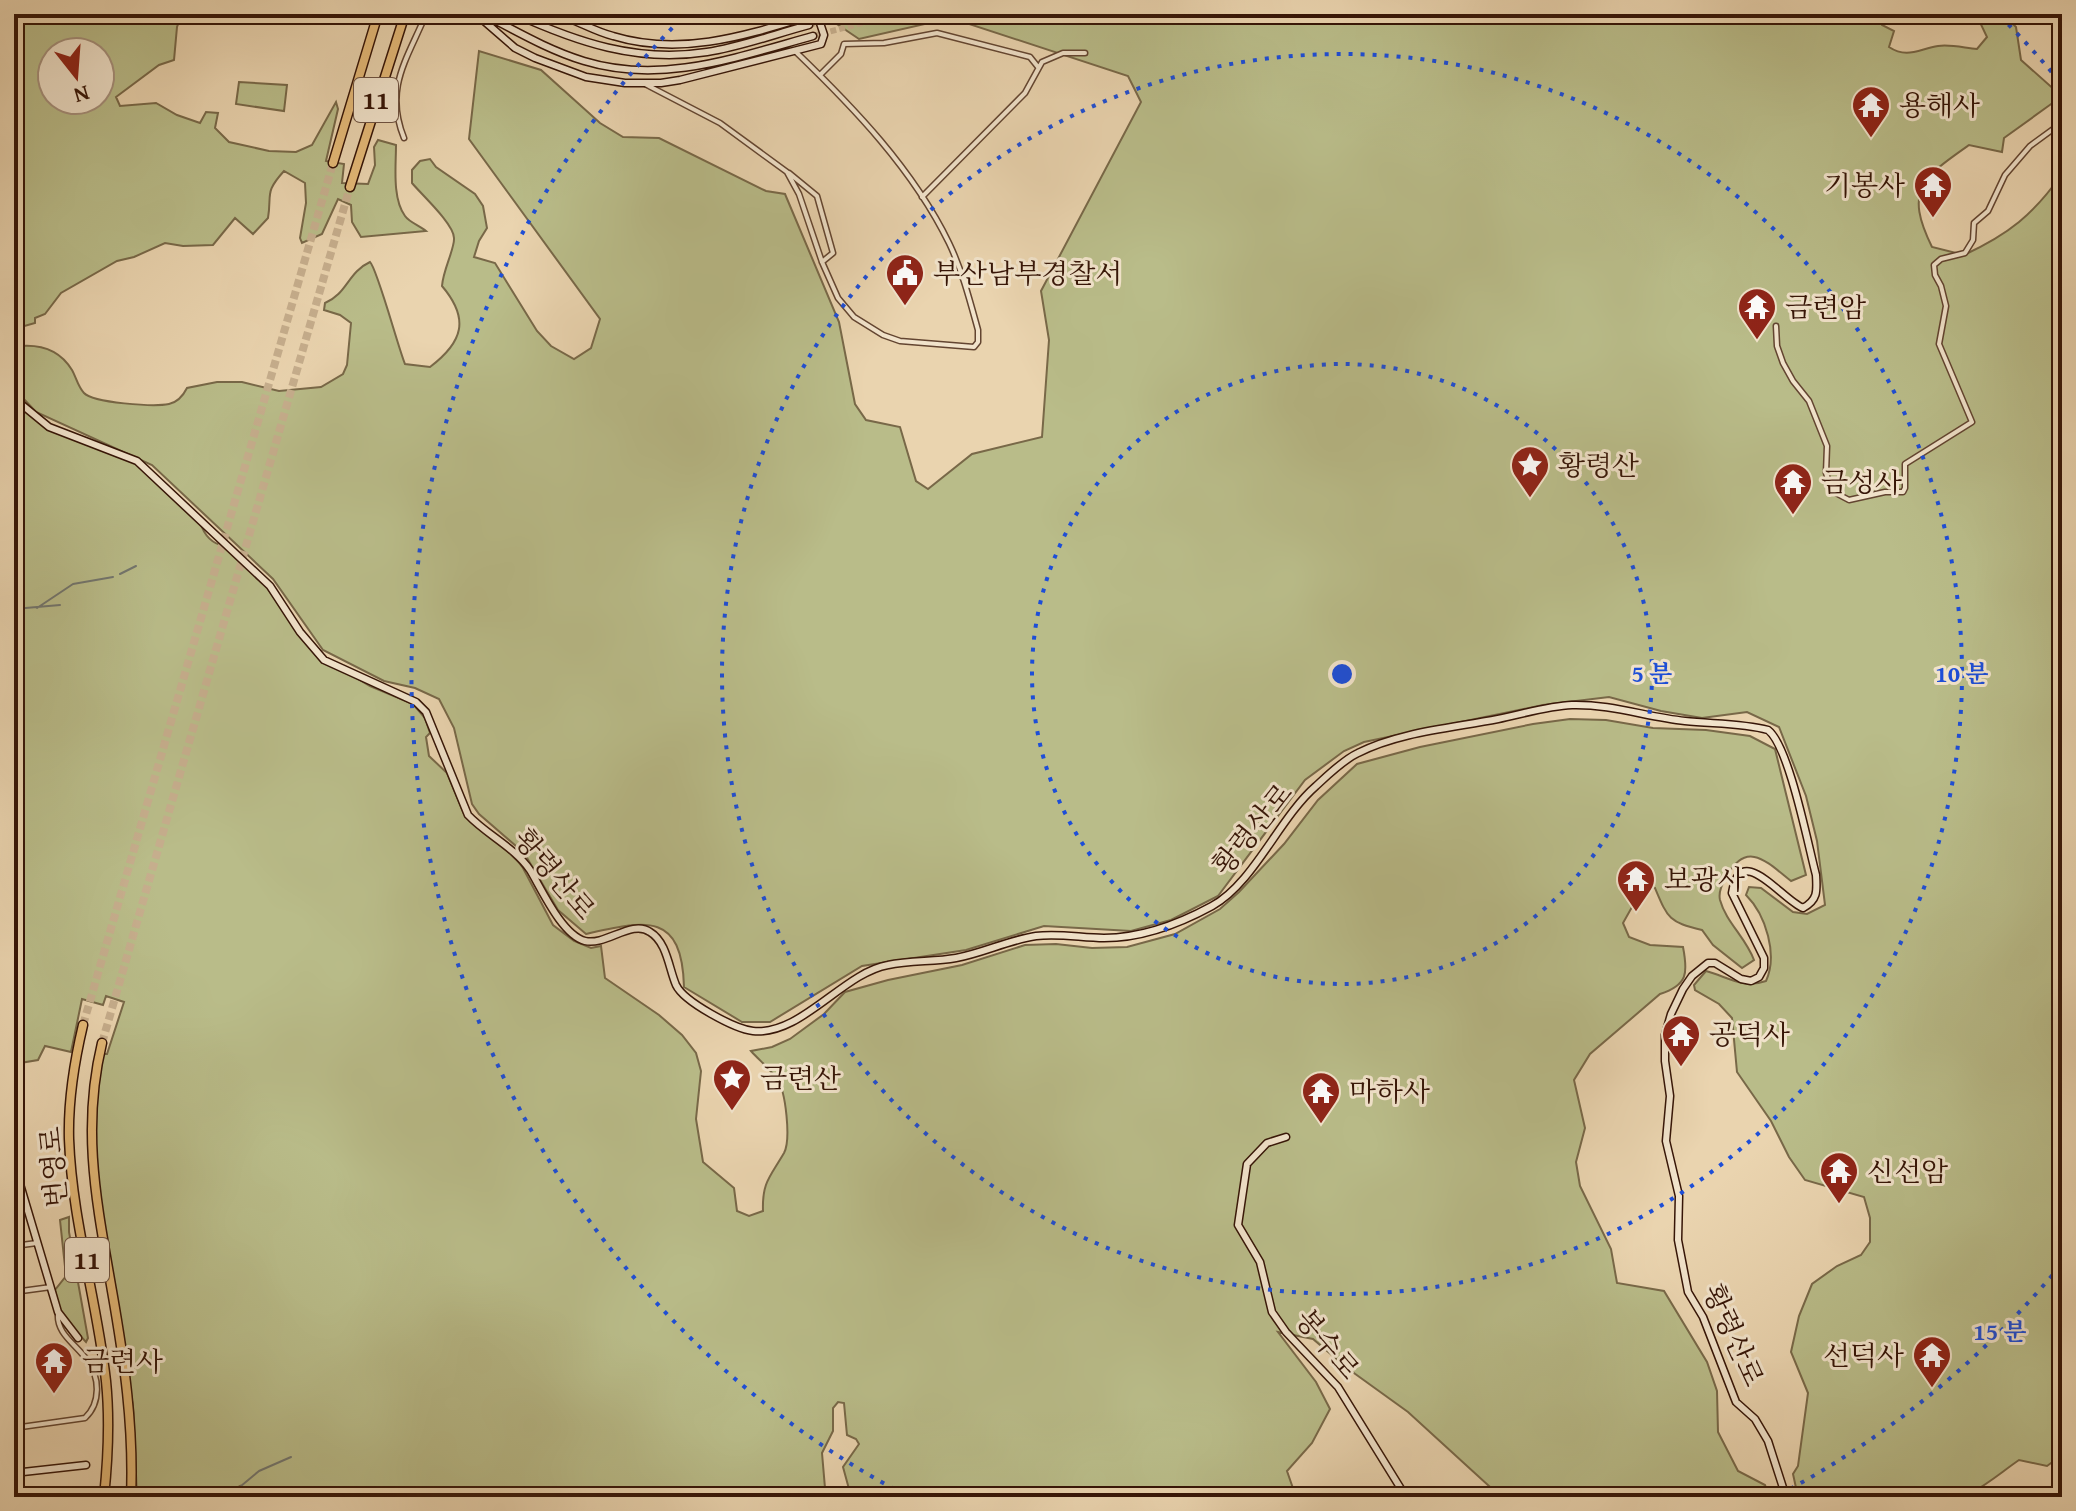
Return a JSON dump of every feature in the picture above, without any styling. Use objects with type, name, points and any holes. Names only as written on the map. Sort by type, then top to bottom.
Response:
[{"type":"highway","name":"11","points":[[333,163],[378,14]]},
{"type":"highway","name":"11","points":[[350,187],[405,14]]},
{"type":"highway","name":"번영로","points":[[83,1025],[72,1076],[69,1140],[74,1190],[106,1385],[108,1436],[104,1497]]},
{"type":"highway","name":"번영로","points":[[102,1043],[91,1107],[92,1172],[129,1401],[131,1497]]},
{"type":"street","points":[[404,138],[396,117],[397,82],[426,14]]},
{"type":"street","points":[[476,14],[515,48],[606,82],[645,84],[680,80],[796,52],[823,41],[823,28],[817,16],[723,40],[674,46],[613,36],[557,14],[549,23],[553,31]]},
{"type":"street","points":[[483,14],[526,36],[592,63],[660,71],[702,66],[813,36]]},
{"type":"street","points":[[515,14],[553,31],[612,50],[667,55],[707,52],[809,25]]},
{"type":"street","points":[[820,75],[841,54],[844,44],[884,43],[937,33],[1030,57],[1038,67]]},
{"type":"street","points":[[515,48],[514,38],[526,36]]},
{"type":"street","points":[[922,197],[1025,93],[1038,67],[1048,57],[1078,51],[1085,53]]},
{"type":"street","points":[[787,172],[799,194],[822,262],[846,310],[883,335],[900,341],[974,347],[979,339],[978,330],[947,238],[922,197],[847,101],[796,52]]},
{"type":"street","points":[[645,84],[720,123],[817,196],[833,253],[822,262]]},
{"type":"street","points":[[1776,326],[1777,346],[1783,363],[1809,401],[1827,446],[1826,473],[1832,491],[1849,500],[1885,492],[1903,492],[1905,464],[1972,422],[1939,344],[1946,306],[1934,265],[1941,259],[1965,253],[1973,240],[1974,223],[1988,211],[2005,175],[2030,146],[2056,127],[2062,118]]},
{"type":"street","name":"황령산로","points":[[14,394],[21,404],[49,427],[137,461],[270,586],[300,632],[324,660],[416,702],[426,712],[468,815],[478,826],[509,847],[527,866],[561,921],[576,937],[599,941],[645,928],[654,934],[660,944],[677,988],[686,999],[752,1031],[783,1025],[867,971],[887,965],[952,959],[1032,937],[1127,938],[1159,930],[1208,908],[1230,892],[1290,813],[1314,787],[1356,754],[1401,739],[1571,705],[1768,730],[1779,741],[1787,764],[1816,875],[1817,894],[1813,903],[1803,908],[1792,904],[1758,873],[1746,871],[1733,883],[1732,893],[1764,958],[1764,968],[1759,977],[1751,981],[1741,979],[1715,963],[1708,963],[1692,976],[1683,989],[1665,1035],[1670,1096],[1666,1130],[1668,1153],[1679,1196],[1678,1240],[1688,1292],[1703,1317],[1736,1402],[1755,1419],[1768,1441],[1786,1497]]},
{"type":"street","name":"봉수로","points":[[1286,1137],[1267,1143],[1247,1164],[1238,1225],[1260,1262],[1272,1312],[1286,1332],[1338,1387],[1406,1497]]},
{"type":"street","points":[[14,1164],[18,1196],[51,1287],[59,1327],[89,1362],[97,1401],[85,1418],[14,1428]]},
{"type":"street","points":[[14,1246],[37,1243]]},
{"type":"street","points":[[14,1292],[51,1287]]},
{"type":"street","points":[[58,1312],[78,1338]]},
{"type":"street","points":[[14,1473],[86,1465]]},
{"type":"green space","points":[[14,14],[182,14],[177,27],[174,60],[159,65],[116,97],[120,106],[156,103],[200,123],[206,112],[218,113],[215,128],[229,142],[269,151],[296,152],[312,145],[336,102],[338,109],[326,161],[344,164],[342,183],[368,184],[375,165],[374,147],[378,140],[396,145],[396,182],[401,209],[407,218],[426,231],[361,237],[352,222],[351,205],[338,199],[322,234],[302,243],[305,183],[284,171],[271,189],[268,218],[253,234],[235,218],[213,245],[165,243],[117,261],[61,293],[45,314],[35,318],[35,323],[14,329]]},
{"type":"green space","name":"황령산","points":[[822,14],[1875,14],[1882,25],[1894,31],[1889,47],[1907,53],[1943,46],[1977,49],[1987,37],[1976,14],[2003,14],[2016,27],[2021,60],[2057,92],[2054,102],[2004,138],[2002,152],[1969,145],[1939,167],[1922,187],[1919,212],[1932,247],[1964,255],[2019,222],[2062,174],[2062,1455],[2047,1466],[2019,1460],[1971,1493],[1951,1498],[1910,1498],[1876,1493],[1867,1497],[1798,1497],[1793,1474],[1798,1466],[1808,1393],[1791,1352],[1799,1316],[1812,1284],[1837,1266],[1861,1255],[1870,1242],[1870,1218],[1864,1197],[1805,1180],[1771,1121],[1737,1072],[1732,1018],[1719,1004],[1695,990],[1694,985],[1706,971],[1743,983],[1766,981],[1771,959],[1768,936],[1759,913],[1746,895],[1749,887],[1761,888],[1793,912],[1807,914],[1825,905],[1817,841],[1806,796],[1779,727],[1747,712],[1702,718],[1609,697],[1543,705],[1364,742],[1344,751],[1305,780],[1218,896],[1171,920],[1131,931],[1044,926],[966,950],[862,966],[770,1022],[742,1022],[684,987],[682,962],[676,944],[667,933],[642,925],[586,934],[558,910],[524,853],[479,814],[472,804],[454,728],[439,699],[415,688],[384,681],[323,650],[273,579],[152,465],[36,412],[14,383],[14,351],[19,346],[27,346],[42,347],[56,353],[72,370],[84,393],[111,402],[169,404],[180,398],[187,388],[217,382],[242,382],[279,391],[321,387],[343,374],[347,365],[351,323],[340,315],[324,310],[325,303],[370,262],[405,364],[430,367],[456,339],[459,320],[457,309],[442,286],[454,242],[453,232],[412,183],[412,170],[420,161],[430,159],[436,167],[475,194],[483,206],[487,228],[474,257],[495,263],[537,331],[551,346],[574,359],[591,348],[600,319],[469,139],[479,51],[541,70],[600,123],[623,137],[659,138],[766,191],[785,194],[839,322],[855,404],[866,420],[900,427],[916,481],[928,489],[972,454],[1042,437],[1049,340],[1041,291],[1141,102],[1128,76],[951,18],[859,39]]},
{"type":"green space","points":[[239,82],[287,85],[284,111],[236,104]]},
{"type":"green space","points":[[14,400],[47,428],[135,463],[200,522],[209,538],[225,546],[265,585],[315,653],[370,686],[413,704],[425,718],[430,733],[426,737],[429,756],[447,773],[464,814],[514,856],[553,925],[574,941],[591,948],[601,946],[605,978],[659,1015],[682,1035],[696,1053],[701,1071],[696,1119],[703,1162],[734,1188],[737,1211],[749,1216],[763,1211],[766,1186],[784,1153],[787,1138],[785,1104],[780,1085],[751,1051],[790,1039],[824,1014],[845,992],[962,965],[1025,945],[1127,947],[1175,934],[1220,909],[1239,892],[1284,844],[1318,800],[1357,764],[1420,747],[1570,719],[1750,736],[1775,749],[1806,875],[1791,881],[1758,858],[1742,859],[1735,865],[1722,884],[1720,897],[1727,916],[1754,960],[1742,968],[1713,945],[1702,930],[1671,918],[1655,888],[1637,885],[1632,893],[1632,907],[1623,923],[1629,937],[1650,945],[1683,947],[1684,977],[1676,987],[1660,994],[1590,1054],[1574,1080],[1585,1128],[1576,1162],[1580,1186],[1611,1249],[1617,1283],[1664,1291],[1707,1362],[1717,1391],[1718,1432],[1738,1471],[1765,1485],[1769,1497],[1501,1497],[1408,1412],[1313,1339],[1278,1332],[1316,1382],[1330,1409],[1312,1443],[1287,1471],[1296,1497],[866,1497],[864,1488],[849,1489],[843,1467],[859,1444],[847,1435],[844,1403],[838,1402],[833,1408],[833,1431],[822,1453],[823,1497],[244,1497],[240,1486],[221,1497],[137,1497],[133,1406],[97,1190],[94,1116],[103,1054],[107,1054],[124,1002],[106,996],[103,1005],[82,999],[71,1052],[45,1046],[38,1060],[14,1064]]},
{"type":"green space","points":[[69,1217],[88,1338],[86,1342],[61,1315],[55,1290],[66,1276],[60,1220]]},
{"type":"waterway","points":[[120,574],[136,566]]},
{"type":"waterway","points":[[37,608],[73,584],[113,577]]},
{"type":"waterway","points":[[14,609],[60,605]]},
{"type":"waterway","points":[[241,1486],[259,1471],[291,1457]]},
{"type":"tunnel","points":[[809,25],[850,14]]},
{"type":"tunnel","points":[[813,36],[896,14]]},
{"type":"tunnel","points":[[83,1025],[333,163]]},
{"type":"tunnel","points":[[102,1043],[350,187]]},
{"type":"place","name":"용해사","points":[[1871,139]]},
{"type":"place","name":"기봉사","points":[[1933,219]]},
{"type":"place","name":"부산남부경찰서","points":[[905,307]]},
{"type":"place","name":"금련암","points":[[1757,341]]},
{"type":"place","name":"황령산","points":[[1530,499]]},
{"type":"place","name":"금성사","points":[[1793,516]]},
{"type":"place","name":"보광사","points":[[1636,913]]},
{"type":"place","name":"공덕사","points":[[1681,1068]]},
{"type":"place","name":"금련산","points":[[732,1112]]},
{"type":"place","name":"마하사","points":[[1321,1125]]},
{"type":"place","name":"신선암","points":[[1839,1205]]},
{"type":"place","name":"선덕사","points":[[1932,1389]]},
{"type":"place","name":"금련사","points":[[54,1395]]}]
